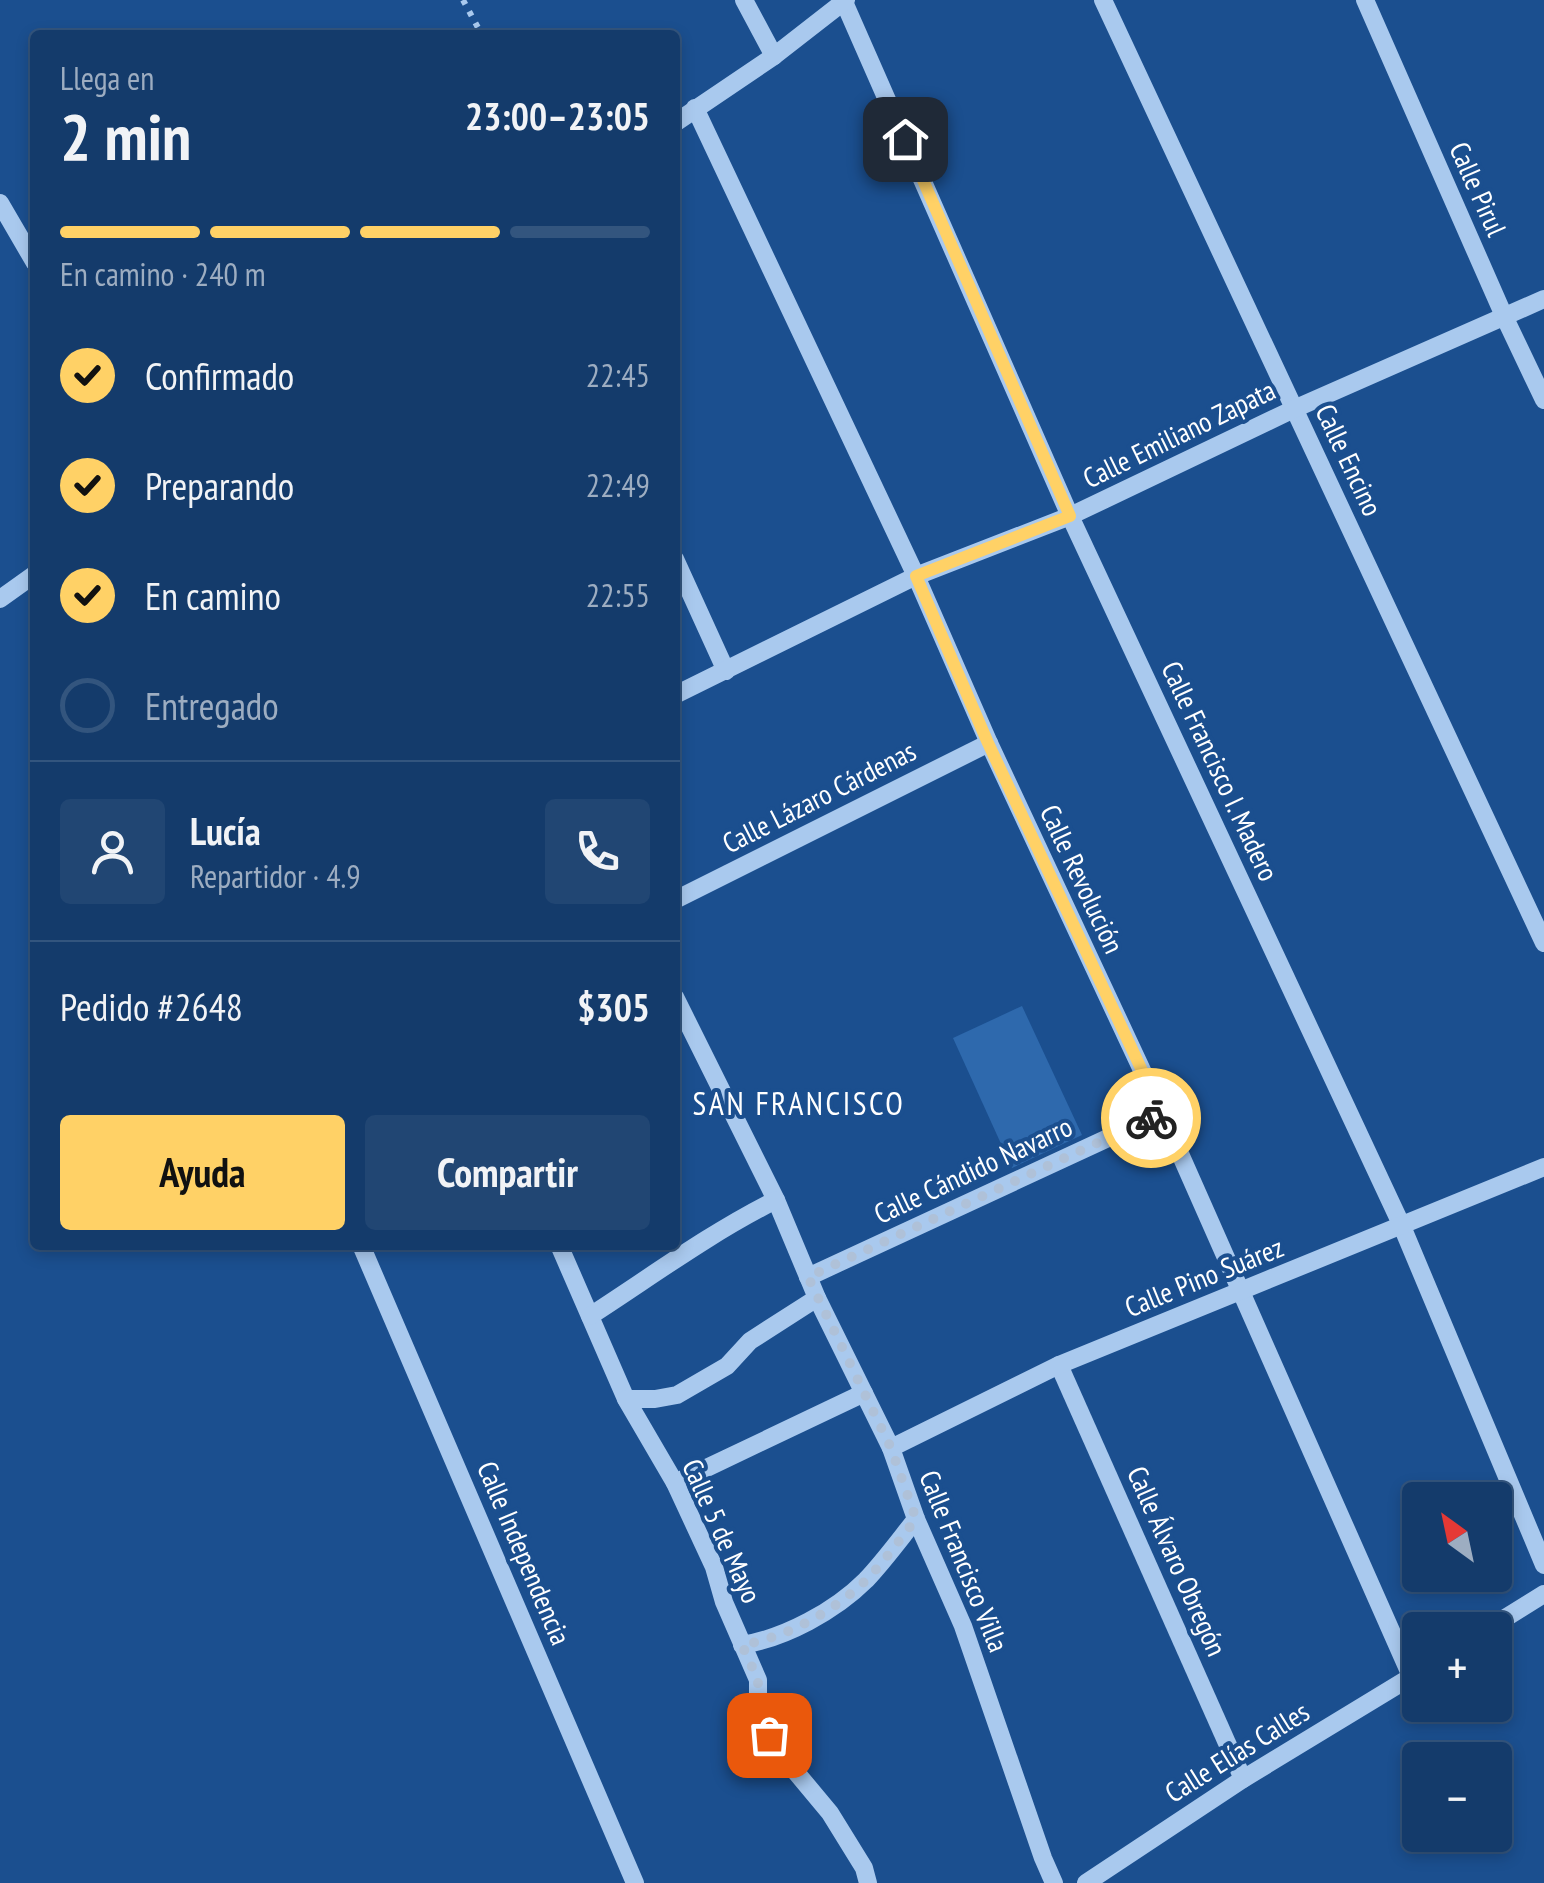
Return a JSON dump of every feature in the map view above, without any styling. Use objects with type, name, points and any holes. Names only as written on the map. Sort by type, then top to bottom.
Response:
[{"type":"street","points":[[744,0],[774,56]]},
{"type":"street","name":"Calle Encino","points":[[1103,0],[1544,943]]},
{"type":"street","name":"Calle Pirul","points":[[1364,0],[1544,400]]},
{"type":"street","points":[[680,119],[774,56],[845,1]]},
{"type":"street","name":"Calle Francisco I. Madero","points":[[845,1],[1070,516],[1401,1224],[1544,1564]]},
{"type":"street","name":"Calle Revolución","points":[[695,108],[916,576],[988,743],[1162,1113],[1402,1643]]},
{"type":"street","points":[[0,203],[30,255]]},
{"type":"street","name":"Calle Emiliano Zapata","points":[[680,693],[916,576],[1070,516],[1294,409],[1544,299]]},
{"type":"street","points":[[680,570],[726,671]]},
{"type":"street","points":[[0,599],[30,578]]},
{"type":"street","name":"Calle Lázaro Cárdenas","points":[[680,897],[988,743]]},
{"type":"street","name":"Calle Francisco Villa","points":[[680,1006],[776,1200],[817,1298],[891,1448],[916,1519],[963,1626],[1054,1883]]},
{"type":"street","name":"Calle Cándido Navarro","points":[[808,1277],[1162,1113]]},
{"type":"street","name":"Calle Pino Suárez","points":[[891,1448],[1060,1365],[1544,1167]]},
{"type":"street","points":[[590,1316],[738,1219],[776,1200]]},
{"type":"street","name":"Calle Independencia","points":[[363,1250],[635,1883]]},
{"type":"street","name":"Calle 5 de Mayo","points":[[561,1250],[626,1399],[675,1483],[714,1567],[758,1680],[758,1706],[769,1735],[830,1813],[864,1868],[868,1883]]},
{"type":"street","points":[[626,1399],[677,1395],[727,1366],[750,1342],[817,1298]]},
{"type":"street","name":"Calle Álvaro Obregón","points":[[1060,1365],[1244,1779]]},
{"type":"street","points":[[675,1483],[864,1394]]},
{"type":"street","points":[[742,1645],[791,1631],[843,1599],[866,1581],[916,1519]]},
{"type":"street","points":[[1512,1614],[1544,1594]]},
{"type":"street","name":"Calle Elías Calles","points":[[1086,1883],[1244,1779],[1402,1683]]},
{"type":"path","points":[[463,0],[479,30]]},
{"type":"shaded area","points":[[1022,1006],[1082,1135],[1012,1168],[953,1038]]},
{"type":"way so far","points":[[769,1735],[758,1706],[758,1680],[742,1645],[791,1631],[843,1599],[866,1581],[916,1519],[891,1448],[808,1277],[1151,1118]]},
{"type":"district","name":"SAN FRANCISCO","points":[[799,1104]]},
{"type":"route","points":[[905,139],[1070,516],[916,576],[988,743],[1162,1113],[1151,1118]]}]
